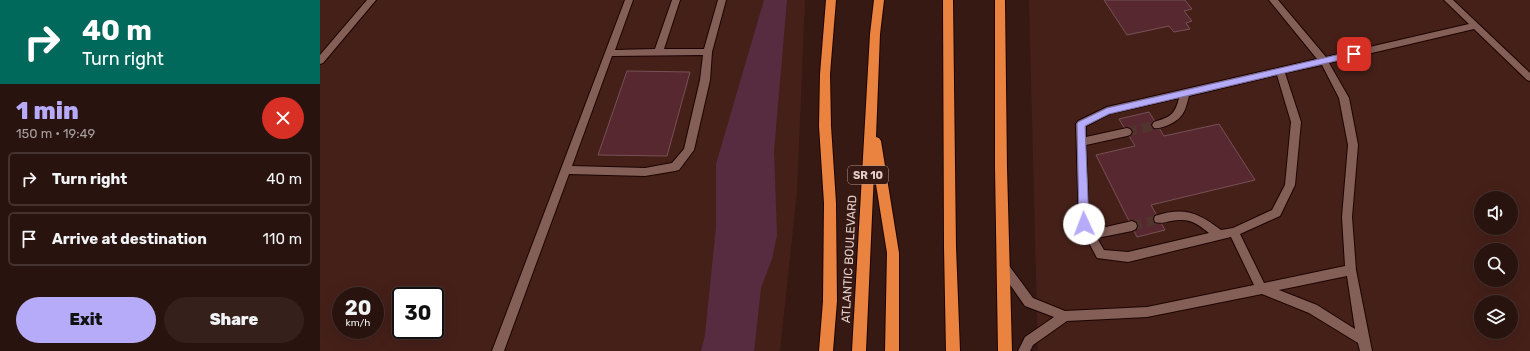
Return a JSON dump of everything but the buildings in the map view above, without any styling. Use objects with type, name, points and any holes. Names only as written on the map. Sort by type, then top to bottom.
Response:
[{"type":"highway","points":[[826,351],[830,301],[830,203],[825,126],[825,74],[831,0]]},
{"type":"highway","name":"ATLANTIC BOULEVARD","points":[[859,351],[878,0]]},
{"type":"highway","points":[[948,0],[953,351]]},
{"type":"highway","points":[[1000,0],[1005,351]]},
{"type":"highway","points":[[871,118],[894,254],[892,351]]},
{"type":"street","points":[[320,61],[372,0]]},
{"type":"street","points":[[498,351],[629,0]]},
{"type":"street","points":[[659,52],[676,0]]},
{"type":"street","points":[[566,170],[645,172],[675,167],[689,150],[705,80],[708,52],[722,0]]},
{"type":"street","points":[[1273,0],[1324,61],[1344,98],[1353,146],[1347,216],[1351,270],[1364,346]]},
{"type":"street","points":[[1448,0],[1530,78]]},
{"type":"street","points":[[1280,71],[1296,122],[1290,184],[1276,213],[1234,232],[1128,257],[1101,254],[1084,224],[1081,124],[1107,111],[1280,71],[1324,61],[1475,26]]},
{"type":"street","points":[[609,53],[708,52]]},
{"type":"street","points":[[1157,125],[1174,120],[1180,114],[1185,93]]},
{"type":"street","points":[[1081,142],[1127,132]]},
{"type":"street","points":[[1159,219],[1182,215],[1195,216],[1219,235]]},
{"type":"street","points":[[1091,235],[1132,226]]},
{"type":"street","points":[[1234,232],[1261,288],[1313,309],[1364,346]]},
{"type":"street","points":[[1003,266],[1029,302],[1066,316],[1147,312],[1351,270]]},
{"type":"street","points":[[1024,351],[1030,341],[1066,316]]},
{"type":"shaded area","points":[[320,0],[805,0],[797,191],[780,351],[320,351]]},
{"type":"shaded area","points":[[764,0],[787,0],[774,151],[777,235],[772,259],[761,288],[754,351],[701,351],[705,335],[716,227],[716,164]]},
{"type":"shaded area","points":[[1029,0],[1530,0],[1530,351],[1038,351]]},
{"type":"tunnel","points":[[1127,132],[1157,125]]},
{"type":"tunnel","points":[[1132,226],[1159,219]]},
{"type":"route","points":[[1084,224],[1081,124],[1107,111],[1354,54]]}]
